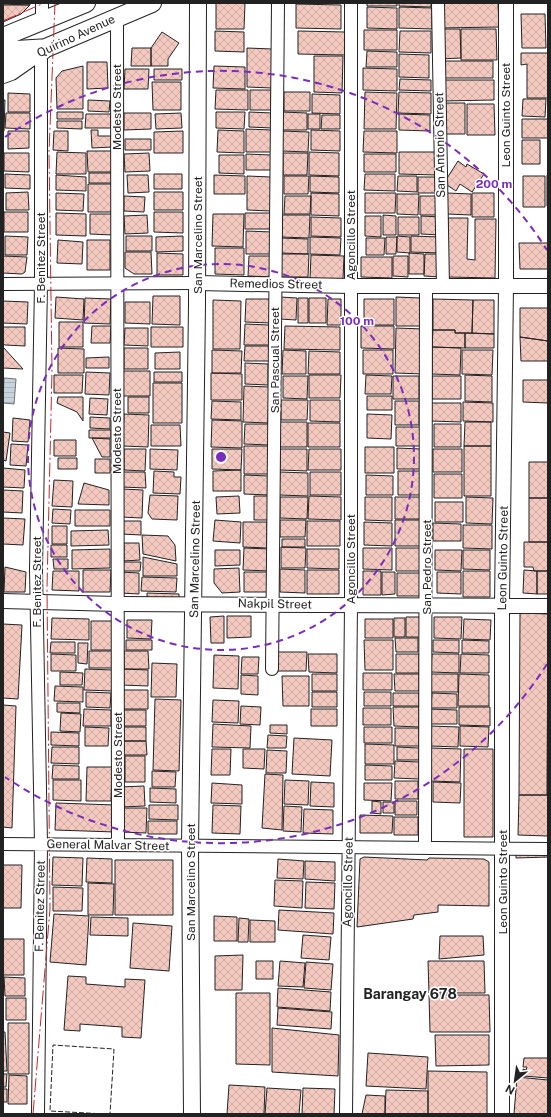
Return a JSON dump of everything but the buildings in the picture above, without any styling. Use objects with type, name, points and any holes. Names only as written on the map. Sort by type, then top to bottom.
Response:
[{"type":"highway","points":[[3,54],[8,52],[41,50]]},
{"type":"main road","points":[[3,37],[86,3]]},
{"type":"main road","name":"Quirino Avenue","points":[[3,74],[11,71],[41,50],[152,3]]},
{"type":"main road","name":"San Marcelino Street","points":[[192,1114],[190,846],[194,603],[198,3]]},
{"type":"street","points":[[42,3],[42,21]]},
{"type":"street","name":"San Pascual Street","points":[[272,668],[274,604],[278,3]]},
{"type":"street","name":"Agoncillo Street","points":[[346,1114],[351,605],[351,3]]},
{"type":"street","name":"San Antonio Street","points":[[438,3],[443,286]]},
{"type":"street","name":"Leon Guinto Street","points":[[502,1114],[502,606],[506,286],[506,3]]},
{"type":"street","name":"Modesto Street","points":[[117,17],[116,283],[118,845]]},
{"type":"street","name":"F. Benitez Street","points":[[38,1114],[41,844],[36,601],[41,284],[41,50]]},
{"type":"street","name":"Remedios Street","points":[[3,284],[197,283],[426,287],[548,286]]},
{"type":"street","name":"San Pedro Street","points":[[425,848],[427,605],[426,287]]},
{"type":"street","name":"Nakpil Street","points":[[3,601],[117,604],[194,603],[548,606]]},
{"type":"street","name":"General Malvar Street","points":[[3,844],[503,849],[548,848]]},
{"type":"shaded area","points":[[4,378],[16,379],[14,404],[3,403]]},
{"type":"fence","points":[[105,1114],[50,1111],[53,1045],[114,1049],[110,1114]]},
{"type":"power","points":[[3,21],[44,3]]},
{"type":"power","points":[[33,1114],[50,909],[47,588],[52,371],[49,152],[55,3]]},
{"type":"district","name":"Barangay 678","points":[[410,994]]}]
